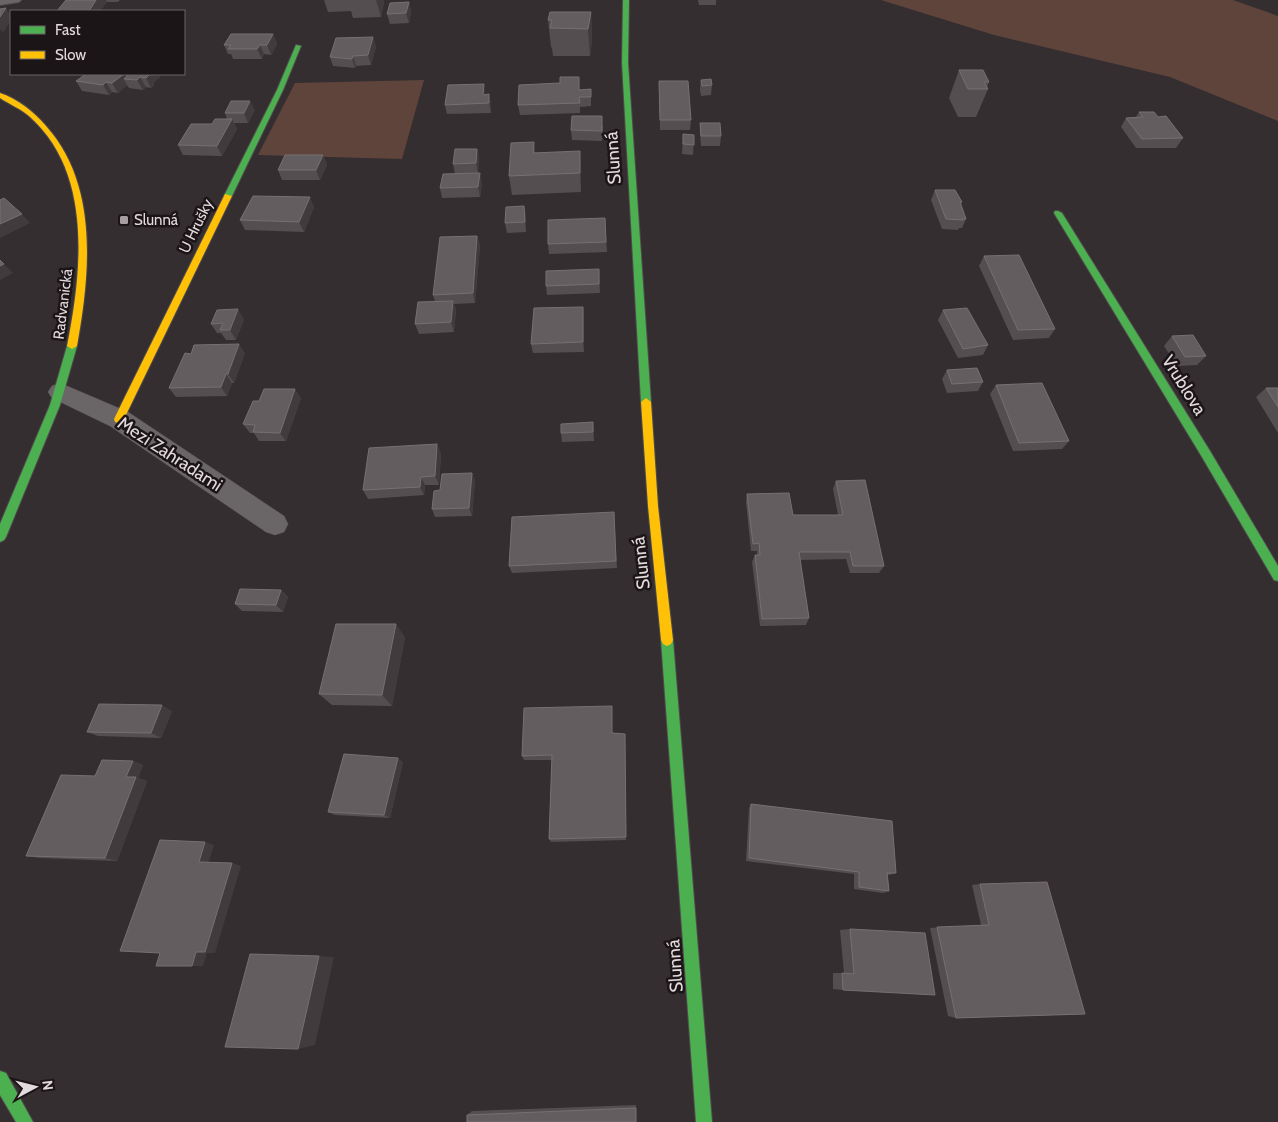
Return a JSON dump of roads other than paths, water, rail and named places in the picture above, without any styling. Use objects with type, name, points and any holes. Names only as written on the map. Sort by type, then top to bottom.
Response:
[{"type":"street","name":"Slunná","points":[[626,0],[625,64],[653,506],[672,691],[704,1122]]},
{"type":"street","name":"U Hrušky","points":[[119,419],[280,90],[298,46]]},
{"type":"street","name":"Radvanická","points":[[0,95],[28,108],[49,130],[61,147],[78,200],[83,251],[82,296],[78,323],[60,392],[43,440],[0,537]]},
{"type":"street","name":"Vrublova","points":[[1058,214],[1206,454],[1278,576]]},
{"type":"street","name":"Mezi Zahradami","points":[[60,392],[119,419],[275,524]]},
{"type":"street","points":[[0,1079],[25,1122]]},
{"type":"lane","points":[[0,2],[15,0]]},
{"type":"place","name":"Slunná","points":[[124,220]]}]
